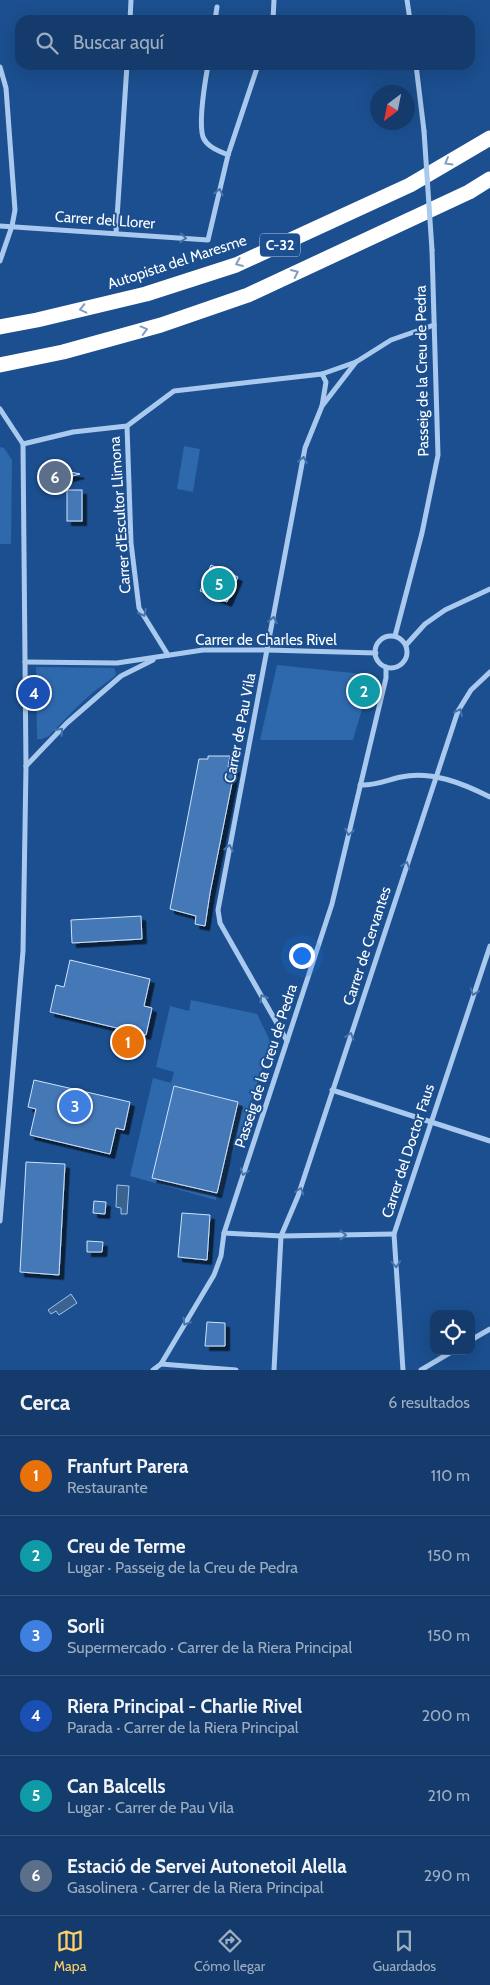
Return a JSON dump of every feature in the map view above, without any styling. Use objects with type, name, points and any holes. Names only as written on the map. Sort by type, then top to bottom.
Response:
[{"type":"highway","name":"Autopista del Maresme","points":[[0,327],[146,294],[236,265],[410,185],[490,138]]},
{"type":"highway","name":"C-32","points":[[0,365],[63,352],[162,325],[248,295],[490,180]]},
{"type":"street","points":[[130,15],[131,0]]},
{"type":"street","points":[[274,0],[274,15]]},
{"type":"street","points":[[407,0],[409,15]]},
{"type":"street","points":[[216,15],[217,6]]},
{"type":"street","points":[[0,67],[6,88],[16,210],[0,261]]},
{"type":"street","points":[[116,234],[127,70]]},
{"type":"street","points":[[207,70],[202,106],[203,136],[214,149],[228,155],[256,70]]},
{"type":"street","name":"Passeig de la Creu de Pedra","points":[[395,636],[422,533],[438,455],[432,250],[424,130],[417,70]]},
{"type":"street","name":"Carrer del Llorer","points":[[0,226],[208,240],[228,155]]},
{"type":"street","points":[[23,444],[73,432],[127,426],[174,391],[322,374],[356,362],[391,340],[434,325]]},
{"type":"street","name":"Carrer de Pau Vila","points":[[322,406],[356,362]]},
{"type":"street","name":"Carrer de Pau Vila","points":[[287,1041],[220,923],[218,910],[306,448],[322,406],[326,382],[322,374]]},
{"type":"street","points":[[0,409],[23,444],[26,766],[23,951],[0,1222]]},
{"type":"street","name":"Carrer d'Escultor Llimona","points":[[127,426],[131,543],[139,608],[168,655]]},
{"type":"street","points":[[406,645],[425,624],[444,610],[490,589]]},
{"type":"street","points":[[387,636],[395,636],[400,638],[406,645],[407,656],[403,663],[398,666],[386,667],[380,663],[376,653],[378,643],[382,639],[387,636]]},
{"type":"street","name":"Carrer de Charles Rivel","points":[[25,662],[117,663],[203,650],[376,653]]},
{"type":"street","name":"Carrer de Charles Rivel","points":[[26,766],[67,723],[120,676],[157,658]]},
{"type":"street","points":[[117,663],[120,676]]},
{"type":"street","name":"Passeig de la Creu de Pedra","points":[[153,1370],[161,1364],[214,1275],[221,1256],[224,1233],[332,904],[386,678],[386,667]]},
{"type":"street","name":"Carrer de Cervantes","points":[[274,1370],[282,1236],[298,1196],[458,711],[471,690],[490,672]]},
{"type":"street","points":[[360,785],[371,786],[402,776],[436,776],[462,784],[490,797]]},
{"type":"street","name":"Carrer del Doctor Faus","points":[[403,1370],[394,1234],[490,946]]},
{"type":"street","points":[[332,1090],[490,1141]]},
{"type":"street","points":[[0,1190],[3,1181]]},
{"type":"street","points":[[224,1233],[282,1236],[394,1234]]},
{"type":"street","points":[[475,1338],[490,1329]]},
{"type":"street","points":[[422,1370],[446,1355]]},
{"type":"street","points":[[161,1364],[236,1370]]},
{"type":"shaded area","points":[[184,446],[200,449],[193,492],[177,489]]},
{"type":"shaded area","points":[[0,447],[4,448],[12,460],[11,544],[0,544]]},
{"type":"shaded area","points":[[277,665],[372,675],[353,740],[260,740]]},
{"type":"shaded area","points":[[36,667],[114,668],[116,673],[115,676],[92,693],[49,736],[37,739]]},
{"type":"shaded area","points":[[191,1000],[257,1014],[271,1043],[226,1173],[222,1195],[217,1194],[216,1200],[130,1176],[153,1078],[171,1083],[174,1072],[156,1067],[170,1006],[189,1011]]},
{"type":"shaded area","points":[[117,1185],[129,1186],[127,1214],[121,1214],[121,1208],[116,1207]]},
{"type":"shaded area","points":[[71,1294],[77,1303],[59,1315],[56,1311],[51,1314],[48,1310]]},
{"type":"building","points":[[57,469],[80,474],[58,480],[52,479],[46,484],[41,481],[40,479],[43,474],[51,474]]},
{"type":"building","points":[[67,490],[82,490],[82,521],[67,521]]},
{"type":"building","points":[[211,565],[238,577],[227,602],[200,591]]},
{"type":"building","points":[[208,756],[230,756],[228,767],[235,768],[205,926],[195,924],[196,916],[170,909],[199,759],[208,759]]},
{"type":"building","points":[[141,916],[142,939],[72,943],[71,920]]},
{"type":"building","points":[[70,960],[150,979],[144,1006],[152,1008],[146,1035],[50,1012],[56,985],[64,987]]},
{"type":"building","points":[[34,1080],[130,1102],[124,1130],[116,1128],[110,1154],[30,1135],[36,1109],[28,1107]]},
{"type":"building","points":[[174,1086],[238,1102],[217,1193],[152,1178]]},
{"type":"building","points":[[26,1162],[65,1164],[59,1275],[20,1272]]},
{"type":"building","points":[[94,1201],[106,1202],[105,1214],[93,1213]]},
{"type":"building","points":[[182,1213],[210,1215],[207,1260],[178,1257]]},
{"type":"building","points":[[87,1241],[103,1242],[102,1252],[87,1252]]},
{"type":"building","points":[[207,1322],[225,1323],[225,1346],[205,1346]]},
{"type":"place","name":"Estació de Servei Autonetoil Alella","points":[[55,477]]},
{"type":"place","name":"Can Balcells","points":[[219,584]]},
{"type":"place","name":"Creu de Terme","points":[[364,691]]},
{"type":"place","name":"Riera Principal - Charlie Rivel","points":[[34,693]]},
{"type":"place","name":"Franfurt Parera","points":[[128,1042]]},
{"type":"place","name":"Sorli","points":[[75,1106]]}]
